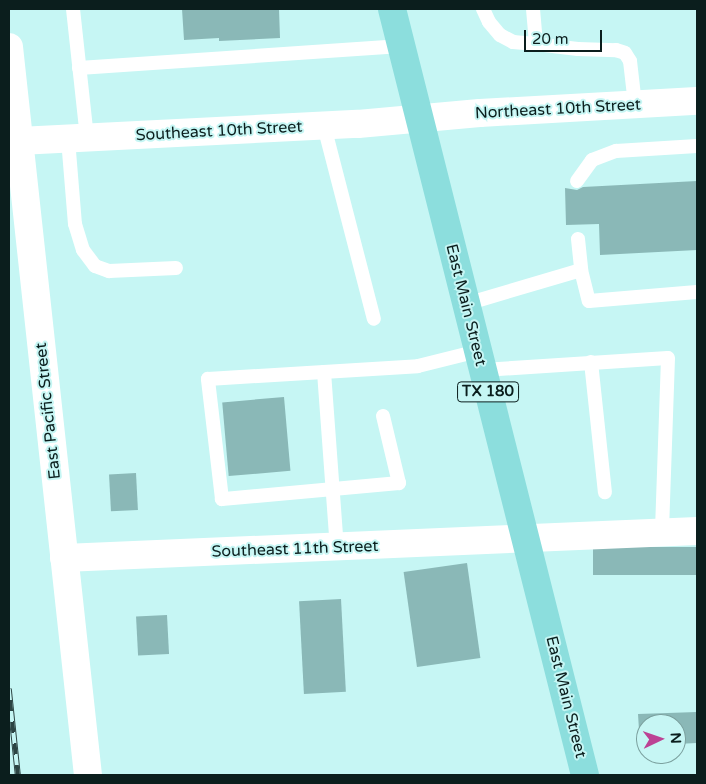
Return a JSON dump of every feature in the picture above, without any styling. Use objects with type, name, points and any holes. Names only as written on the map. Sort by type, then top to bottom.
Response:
[{"type":"main road","name":"East Main Street","points":[[392,9],[585,775]]},
{"type":"street","name":"East Pacific Street","points":[[9,48],[88,775]]},
{"type":"street","name":"Northeast 10th Street","points":[[419,118],[697,101]]},
{"type":"street","name":"Southeast 10th Street","points":[[19,141],[324,126],[419,118]]},
{"type":"street","name":"Southeast 11th Street","points":[[64,558],[697,531]]},
{"type":"lane","points":[[73,9],[80,68],[75,224],[83,250],[95,266],[109,272],[176,268]]},
{"type":"lane","points":[[483,9],[500,35],[512,42],[578,49],[616,50],[625,53],[630,61],[635,104]]},
{"type":"lane","points":[[533,9],[536,44]]},
{"type":"lane","points":[[80,68],[401,46]]},
{"type":"lane","points":[[324,126],[374,319]]},
{"type":"lane","points":[[577,181],[592,160],[616,150],[697,146]]},
{"type":"lane","points":[[578,239],[581,270],[589,301],[697,292]]},
{"type":"lane","points":[[466,304],[581,270]]},
{"type":"lane","points":[[383,416],[399,483],[222,499],[208,379],[418,366],[480,360],[590,362],[668,358],[662,532]]},
{"type":"lane","points":[[590,362],[605,492]]},
{"type":"lane","points":[[324,372],[337,547]]},
{"type":"building","points":[[182,9],[279,9],[280,38],[219,41],[219,38],[184,40]]},
{"type":"building","points":[[697,181],[697,250],[600,255],[599,224],[566,225],[565,188],[577,190],[583,187]]},
{"type":"building","points":[[284,397],[290,471],[229,476],[222,402]]},
{"type":"building","points":[[136,473],[138,510],[111,511],[109,474]]},
{"type":"building","points":[[593,547],[697,547],[697,575],[593,575]]},
{"type":"building","points":[[467,563],[480,658],[417,667],[404,572]]},
{"type":"building","points":[[341,599],[346,692],[304,694],[299,601]]},
{"type":"building","points":[[167,615],[169,654],[138,656],[136,617]]},
{"type":"building","points":[[697,712],[697,743],[686,744],[686,714],[638,714]]},
{"type":"railway","points":[[9,689],[18,775]]}]
